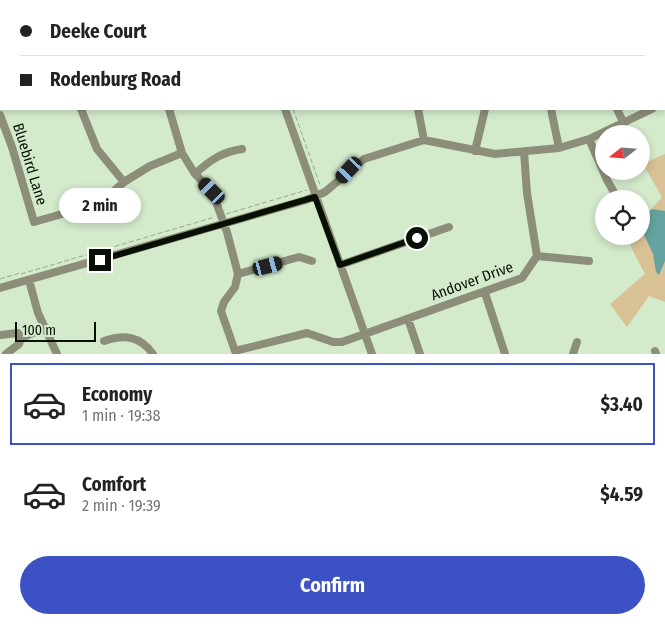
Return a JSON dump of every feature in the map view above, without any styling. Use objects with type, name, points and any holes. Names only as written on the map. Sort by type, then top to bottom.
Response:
[{"type":"street","points":[[81,110],[97,149],[124,182],[150,166],[182,154]]},
{"type":"street","points":[[169,110],[182,154],[195,174],[212,191],[224,223],[238,274],[299,257],[312,261]]},
{"type":"street","points":[[285,110],[372,354]]},
{"type":"street","points":[[418,110],[424,140]]},
{"type":"street","points":[[475,151],[485,110]]},
{"type":"street","points":[[551,110],[559,148]]},
{"type":"street","points":[[617,110],[624,124]]},
{"type":"street","points":[[0,288],[315,197],[338,182],[364,159],[424,140],[495,154],[559,148],[589,139],[650,110]]},
{"type":"street","name":"Bluebird Lane","points":[[0,115],[12,147],[34,222],[100,203],[124,182]]},
{"type":"street","points":[[589,139],[613,190]]},
{"type":"street","points":[[195,174],[210,160],[228,151],[242,149]]},
{"type":"street","points":[[524,152],[527,193],[537,256],[589,261]]},
{"type":"street","points":[[340,265],[449,227]]},
{"type":"street","name":"Andover Drive","points":[[238,274],[235,287],[224,302],[221,311],[236,351],[307,333],[336,342],[364,334],[408,320],[522,278],[537,256]]},
{"type":"street","points":[[29,280],[45,328],[57,354]]},
{"type":"street","points":[[484,293],[505,354]]},
{"type":"street","points":[[408,320],[420,354]]},
{"type":"street","points":[[6,354],[19,344],[21,338],[45,328]]},
{"type":"street","points":[[0,335],[12,332],[18,334],[21,338]]},
{"type":"street","points":[[104,341],[119,336],[137,339],[153,354]]},
{"type":"street","points":[[573,354],[577,342]]},
{"type":"path","points":[[293,110],[320,186]]},
{"type":"path","points":[[227,213],[279,196],[304,191]]},
{"type":"path","points":[[0,279],[21,272]]},
{"type":"shaded area","points":[[665,154],[665,302],[649,296],[627,327],[610,304],[645,274],[631,245],[650,245],[650,211],[662,197],[650,176],[650,161]]},
{"type":"water","points":[[652,209],[665,211],[665,261],[659,275],[656,272],[653,254],[649,245],[650,210]]},
{"type":"route","points":[[100,260],[315,197],[340,265],[417,238]]}]
